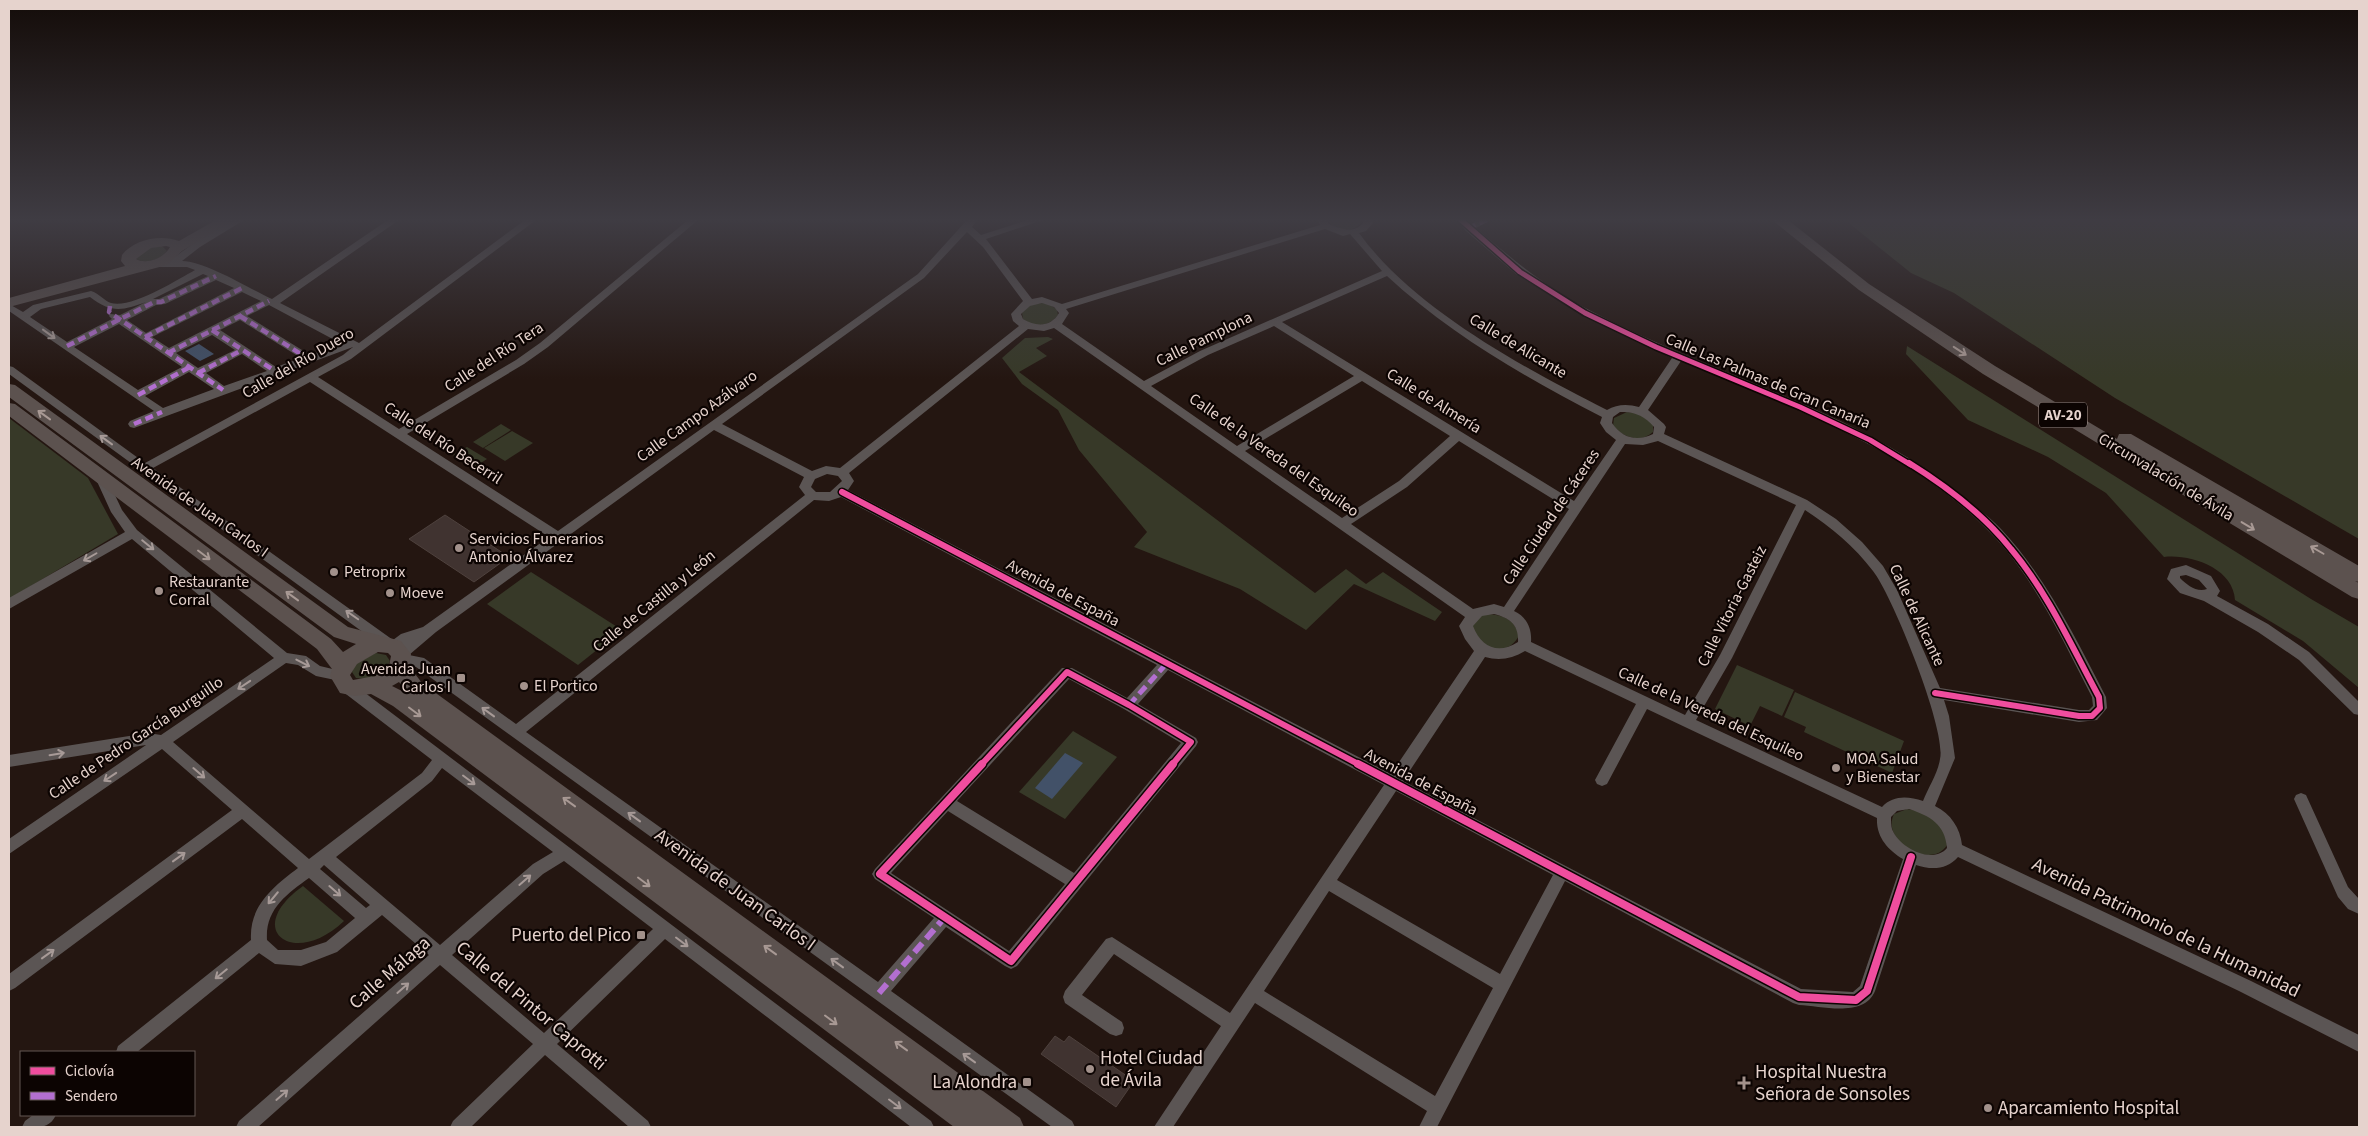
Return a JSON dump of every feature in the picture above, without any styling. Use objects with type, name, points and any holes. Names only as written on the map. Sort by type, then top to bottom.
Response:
[{"type":"highway","points":[[9,297],[94,273]]},
{"type":"highway","points":[[14,310],[122,273]]},
{"type":"highway","name":"Circunvalación de Ávila","points":[[1846,273],[1989,370],[2359,592]]},
{"type":"highway","name":"Circunvalación de Ávila","points":[[1867,273],[1999,362],[2359,575]]},
{"type":"highway","name":"Avenida de Juan Carlos I","points":[[9,390],[341,632],[394,653],[415,689],[1011,1127]]},
{"type":"highway","name":"Avenida de Juan Carlos I","points":[[9,408],[324,644],[335,656],[343,677]]},
{"type":"highway","points":[[364,648],[394,653],[389,678],[374,686],[359,689],[343,677],[350,657],[364,648]]},
{"type":"highway","points":[[374,686],[400,700],[975,1127]]},
{"type":"street","points":[[14,310],[37,307],[91,294],[110,306],[126,305],[160,292],[197,273]]},
{"type":"street","points":[[210,273],[271,302],[351,344]]},
{"type":"street","points":[[168,353],[271,302],[315,273]]},
{"type":"street","name":"Calle del Río Duero","points":[[144,468],[347,357],[461,273]]},
{"type":"street","name":"Calle del Río Tera","points":[[398,434],[520,362],[544,345],[630,273]]},
{"type":"street","name":"Calle Campo Azálvaro","points":[[394,653],[924,273]]},
{"type":"street","points":[[1007,273],[1029,302]]},
{"type":"street","points":[[1061,307],[1167,273]]},
{"type":"street","name":"Calle Pamplona","points":[[1143,386],[1204,353],[1386,273]]},
{"type":"street","name":"Calle de Alicante","points":[[1389,273],[1424,303],[1465,334],[1501,357],[1608,414]]},
{"type":"street","name":"Calle Las Palmas de Gran Canaria","points":[[1523,273],[1560,298],[1599,320],[1678,357],[1874,441],[1937,480],[1994,530],[2034,580],[2099,697],[2100,708],[2092,716],[2079,716],[1935,693]]},
{"type":"street","points":[[67,346],[119,319],[216,276]]},
{"type":"street","points":[[145,337],[242,288]]},
{"type":"street","points":[[1042,300],[1053,302],[1061,307],[1064,313],[1062,319],[1046,328],[1025,326],[1018,321],[1016,314],[1020,307],[1029,302],[1042,300]]},
{"type":"street","points":[[110,306],[109,312],[223,390]]},
{"type":"street","points":[[14,310],[162,412]]},
{"type":"street","points":[[240,316],[310,359]]},
{"type":"street","name":"Calle de Almería","points":[[1274,322],[1576,508]]},
{"type":"street","name":"Calle de la Vereda del Esquileo","points":[[1055,324],[1472,615]]},
{"type":"street","points":[[842,472],[848,481],[842,492],[827,498],[812,496],[805,487],[811,476],[826,470],[842,472],[1025,326]]},
{"type":"street","points":[[212,330],[275,371]]},
{"type":"street","points":[[134,424],[162,412],[351,344],[365,344]]},
{"type":"street","points":[[138,395],[242,350]]},
{"type":"street","points":[[1642,411],[1678,357]]},
{"type":"street","name":"Avenida de Juan Carlos I","points":[[9,369],[366,626],[394,653],[420,662],[1066,1127]]},
{"type":"street","points":[[1237,451],[1362,376]]},
{"type":"street","name":"Calle del Río Becerril","points":[[310,377],[559,536]]},
{"type":"street","points":[[1629,408],[1642,411],[1654,418],[1660,427],[1658,436],[1649,442],[1636,443],[1622,440],[1608,428],[1606,423],[1608,414],[1629,408]]},
{"type":"street","points":[[714,425],[811,476]]},
{"type":"street","points":[[1342,524],[1403,484],[1458,435]]},
{"type":"street","name":"Calle de Alicante","points":[[1658,436],[1803,503],[1832,522],[1858,545],[1879,569],[1891,590],[1935,693],[1942,716],[1948,758],[1927,808]]},
{"type":"street","name":"Calle Ciudad de Cáceres","points":[[1507,612],[1622,440]]},
{"type":"street","points":[[102,477],[117,512],[133,533],[284,658],[301,660],[316,671],[343,677]]},
{"type":"street","name":"Avenida de España","points":[[842,492],[1799,997],[1856,1000],[1867,991],[1911,857]]},
{"type":"street","name":"Calle de Castilla y León","points":[[516,732],[812,496]]},
{"type":"street","name":"Calle Vitoria-Gasteiz","points":[[1688,722],[1725,658],[1803,503]]},
{"type":"street","points":[[9,604],[133,533]]},
{"type":"street","points":[[2207,596],[2263,628],[2304,656],[2359,710]]},
{"type":"street","points":[[1488,610],[1507,612],[1520,621],[1526,633],[1524,645],[1513,653],[1498,655],[1482,650],[1469,640],[1466,626],[1472,615],[1488,610]]},
{"type":"street","name":"Calle de la Vereda del Esquileo","points":[[1524,645],[1884,815]]},
{"type":"street","points":[[1163,1127],[1482,650]]},
{"type":"street","name":"Calle de Pedro García Burguillo","points":[[9,847],[284,658]]},
{"type":"street","points":[[1129,705],[1167,663]]},
{"type":"street","points":[[1067,672],[1129,705],[1191,742],[1011,961],[880,874],[1067,672]]},
{"type":"street","name":"Avenida de Juan Carlos I","points":[[343,677],[446,763],[926,1127]]},
{"type":"street","points":[[1602,780],[1644,702]]},
{"type":"street","points":[[9,761],[148,739],[162,742],[366,918]]},
{"type":"street","points":[[382,905],[331,947],[301,958],[275,957],[259,943],[258,928],[264,910],[277,893],[446,763]]},
{"type":"street","points":[[2301,799],[2343,892],[2353,904],[2359,907]]},
{"type":"street","points":[[946,802],[1074,882]]},
{"type":"street","points":[[1909,803],[1927,808],[1944,819],[1954,834],[1955,849],[1946,859],[1930,862],[1911,857],[1894,845],[1884,830],[1884,815],[1893,806],[1909,803]]},
{"type":"street","points":[[9,983],[242,811]]},
{"type":"street","name":"Avenida Patrimonio de la Humanidad","points":[[1955,849],[2245,986],[2359,1044]]},
{"type":"street","name":"Calle Málaga","points":[[245,1127],[538,869],[565,853]]},
{"type":"street","name":"Calle del Pintor Caprotti","points":[[324,856],[642,1127]]},
{"type":"street","points":[[1428,1127],[1562,872]]},
{"type":"street","points":[[1327,882],[1503,985]]},
{"type":"street","points":[[879,994],[945,917]]},
{"type":"street","points":[[459,1127],[664,929]]},
{"type":"street","points":[[125,1051],[259,943]]},
{"type":"street","points":[[1116,1028],[1071,997],[1112,944],[1232,1024]]},
{"type":"street","points":[[1253,993],[1438,1108]]},
{"type":"street","points":[[32,1127],[46,1116]]},
{"type":"green space","points":[[1911,273],[2359,273],[2359,539],[2115,398],[1954,293]]},
{"type":"green space","points":[[1043,303],[1051,305],[1057,310],[1058,315],[1054,319],[1046,324],[1037,325],[1023,319],[1022,313],[1026,308],[1033,304]]},
{"type":"green space","points":[[1048,337],[1053,339],[1036,348],[1047,356],[1019,372],[1315,593],[1346,569],[1366,584],[1383,572],[1442,612],[1435,621],[1354,584],[1306,630],[1240,589],[1134,547],[1147,532],[1079,450],[1058,410],[1022,384],[1002,358],[1025,338]]},
{"type":"green space","points":[[1907,346],[2311,599],[2359,627],[2359,688],[2303,641],[2235,600],[2227,579],[2209,565],[2186,558],[2164,557],[2106,493],[2048,457],[1968,420],[1906,354]]},
{"type":"green space","points":[[1627,412],[1639,414],[1653,424],[1653,432],[1643,438],[1632,438],[1617,430],[1613,426],[1614,418]]},
{"type":"green space","points":[[9,418],[88,478],[118,534],[9,599]]},
{"type":"green space","points":[[501,424],[511,430],[483,448],[473,442]]},
{"type":"green space","points":[[512,431],[533,443],[505,461],[484,448]]},
{"type":"green space","points":[[467,447],[487,459],[473,468],[453,455]]},
{"type":"green space","points":[[531,572],[622,630],[578,665],[487,604]]},
{"type":"green space","points":[[1484,614],[1501,616],[1510,621],[1517,629],[1519,635],[1517,640],[1509,647],[1499,650],[1483,645],[1472,628],[1475,619]]},
{"type":"green space","points":[[376,653],[386,655],[390,661],[381,674],[367,679],[356,678],[352,672],[355,664]]},
{"type":"green space","points":[[1737,665],[1794,690],[1782,716],[1760,706],[1750,726],[1715,709]]},
{"type":"green space","points":[[1795,692],[1904,741],[1892,773],[1804,732],[1806,727],[1784,717]]},
{"type":"green space","points":[[1073,731],[1117,757],[1065,819],[1019,792]]},
{"type":"green space","points":[[1907,809],[1924,812],[1945,830],[1947,845],[1940,852],[1930,855],[1920,854],[1900,843],[1894,834],[1892,824],[1894,814]]},
{"type":"green space","points":[[303,886],[344,921],[325,935],[308,942],[293,943],[282,938],[276,929],[276,917],[285,902]]},
{"type":"water","points":[[199,344],[214,354],[200,361],[185,351]]},
{"type":"water","points":[[1065,753],[1083,763],[1052,799],[1035,788]]},
{"type":"building","name":"Servicios Funerarios Antonio Álvarez","points":[[445,515],[509,557],[474,582],[409,539]]},
{"type":"building","name":"Hotel Ciudad de Ávila","points":[[1055,1036],[1064,1042],[1069,1036],[1134,1081],[1116,1107],[1041,1054]]},
{"type":"marked path","points":[[67,346],[154,302],[161,302],[216,276]]},
{"type":"marked path","points":[[145,337],[242,288]]},
{"type":"marked path","points":[[168,353],[269,301]]},
{"type":"marked path","points":[[110,306],[109,312],[223,390]]},
{"type":"marked path","points":[[240,316],[309,359]]},
{"type":"marked path","points":[[212,330],[275,371]]},
{"type":"marked path","points":[[198,373],[242,350]]},
{"type":"marked path","points":[[138,395],[190,367]]},
{"type":"marked path","points":[[134,424],[162,412]]},
{"type":"marked path","points":[[1129,705],[1167,663]]},
{"type":"marked path","points":[[879,993],[945,917]]},
{"type":"cycle path","points":[[1522,273],[1585,313],[1656,347],[1800,407],[1870,440],[1936,480],[1995,530],[2026,568],[2040,588],[2076,653],[2099,697],[2100,708],[2092,716],[2079,716],[1935,693]]},
{"type":"cycle path","points":[[842,492],[1799,997],[1856,1000],[1867,991],[1911,857]]},
{"type":"cycle path","points":[[1067,672],[1129,705],[1191,742],[1011,961],[880,874],[1067,672]]},
{"type":"place","name":"Servicios Funerarios Antonio Álvarez","points":[[459,548]]},
{"type":"place","name":"Petroprix","points":[[334,572]]},
{"type":"place","name":"Restaurante Corral","points":[[159,591]]},
{"type":"place","name":"Moeve","points":[[390,593]]},
{"type":"place","name":"Avenida Juan Carlos I","points":[[461,678]]},
{"type":"place","name":"El Portico","points":[[524,686]]},
{"type":"place","name":"MOA Salud y Bienestar","points":[[1836,768]]},
{"type":"place","name":"Puerto del Pico","points":[[641,935]]},
{"type":"place","name":"Hotel Ciudad de Ávila","points":[[1090,1069]]},
{"type":"place","name":"La Alondra","points":[[1027,1082]]},
{"type":"place","name":"Hospital Nuestra Señora de Sonsoles","points":[[1744,1083]]},
{"type":"place","name":"Aparcamiento Hospital","points":[[1988,1108]]}]
